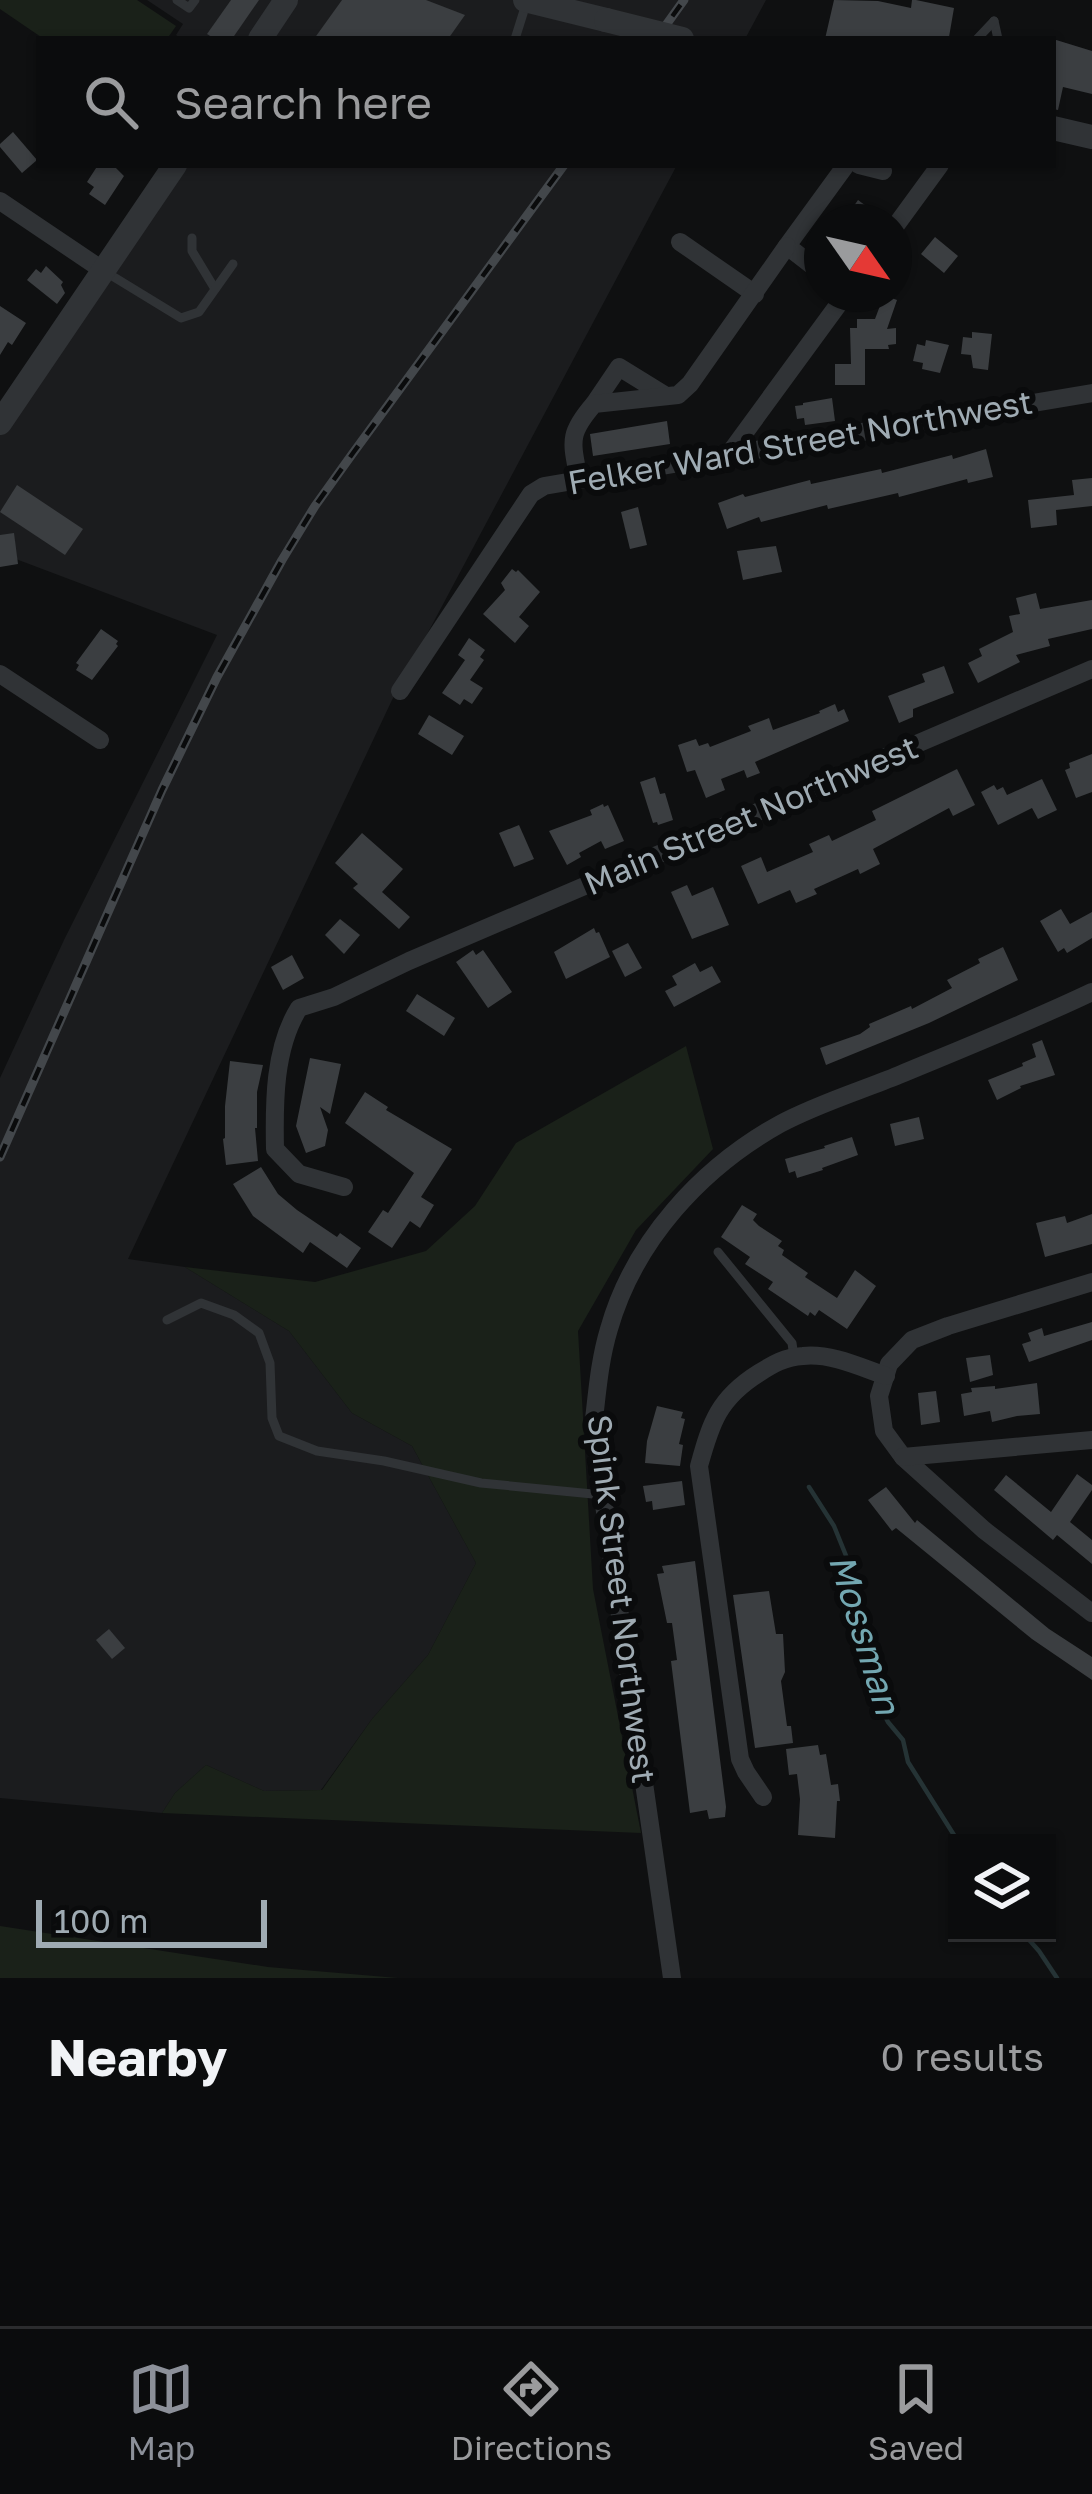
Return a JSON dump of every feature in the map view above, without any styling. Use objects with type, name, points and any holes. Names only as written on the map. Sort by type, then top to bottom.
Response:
[{"type":"street","points":[[262,36],[286,0]]},
{"type":"street","points":[[526,0],[606,13],[673,36]]},
{"type":"street","points":[[1056,129],[1092,137]]},
{"type":"street","points":[[0,423],[173,168]]},
{"type":"street","points":[[593,404],[678,395],[691,384],[844,168]]},
{"type":"street","points":[[872,168],[883,171]]},
{"type":"street","points":[[912,204],[938,168]]},
{"type":"street","points":[[0,203],[104,271]]},
{"type":"street","points":[[680,242],[754,294]]},
{"type":"street","points":[[787,246],[804,259]]},
{"type":"street","points":[[729,454],[833,312]]},
{"type":"street","points":[[580,480],[572,439],[580,419],[619,367],[666,396]]},
{"type":"street","name":"Felker Ward Street Northwest","points":[[400,691],[531,494],[544,486],[1092,393]]},
{"type":"street","name":"Main Street Northwest","points":[[344,1187],[299,1174],[275,1149],[274,1108],[286,1029],[299,1008],[334,997],[1092,669]]},
{"type":"street","points":[[0,674],[100,740]]},
{"type":"street","name":"Spink Street Northwest","points":[[672,1978],[593,1428],[601,1361],[623,1290],[656,1231],[701,1181],[740,1150],[783,1123],[1092,992]]},
{"type":"street","points":[[1092,1282],[912,1340],[890,1364],[880,1396],[884,1431],[903,1457],[984,1530],[1092,1613]]},
{"type":"street","points":[[763,1797],[740,1759],[699,1466],[708,1432],[721,1405],[752,1377],[781,1360],[806,1355],[841,1360],[886,1376]]},
{"type":"street","points":[[903,1457],[1092,1440]]},
{"type":"lane","points":[[177,0],[189,8],[195,0]]},
{"type":"lane","points":[[516,36],[526,0]]},
{"type":"lane","points":[[979,36],[994,21],[997,36]]},
{"type":"lane","points":[[192,238],[192,251],[215,289]]},
{"type":"lane","points":[[104,271],[181,318],[199,312],[232,265],[203,269]]},
{"type":"lane","points":[[718,1252],[792,1343],[794,1357]]},
{"type":"lane","points":[[167,1320],[201,1303],[234,1316],[259,1333],[270,1363],[272,1418],[279,1436],[317,1451],[481,1483],[603,1495]]},
{"type":"shaded area","points":[[0,0],[137,0],[176,26],[169,36],[40,36],[0,9]]},
{"type":"shaded area","points":[[147,0],[766,0],[747,36],[177,36],[183,24]]},
{"type":"shaded area","points":[[185,168],[675,168],[392,700],[128,1259],[185,1267],[289,1331],[352,1413],[412,1446],[476,1563],[428,1655],[372,1719],[321,1790],[264,1791],[206,1765],[175,1793],[162,1813],[0,1798],[0,1078],[217,635],[0,553],[0,434]]},
{"type":"shaded area","points":[[686,1046],[713,1149],[636,1230],[578,1331],[593,1589],[641,1833],[162,1813],[175,1793],[206,1765],[264,1791],[322,1790],[372,1719],[428,1655],[476,1563],[412,1446],[352,1413],[289,1331],[185,1267],[315,1282],[426,1251],[475,1206],[516,1143]]},
{"type":"shaded area","points":[[0,1926],[268,1967],[398,1978],[0,1978]]},
{"type":"building","points":[[231,0],[259,0],[234,36],[207,34]]},
{"type":"building","points":[[342,0],[426,0],[465,15],[450,36],[316,36]]},
{"type":"building","points":[[834,0],[911,8],[916,0],[954,8],[949,36],[826,36]]},
{"type":"building","points":[[1056,40],[1092,51],[1092,94],[1063,87],[1058,110]]},
{"type":"building","points":[[13,132],[36,161],[22,173],[0,144]]},
{"type":"building","points":[[96,168],[116,168],[124,176],[105,205],[89,194],[94,187],[87,182]]},
{"type":"building","points":[[935,237],[958,256],[944,273],[921,254]]},
{"type":"building","points":[[46,266],[63,282],[65,293],[57,304],[27,280]]},
{"type":"building","points":[[0,306],[26,323],[0,355]]},
{"type":"building","points":[[878,312],[893,312],[887,329],[896,328],[896,344],[888,345],[889,349],[865,349],[865,385],[835,385],[835,364],[851,364],[850,328],[857,328],[857,319],[875,319]]},
{"type":"building","points":[[972,332],[992,334],[988,370],[973,368],[971,355],[961,354],[963,337],[972,338]]},
{"type":"building","points":[[926,340],[949,345],[940,373],[922,369],[923,363],[913,361],[917,344],[925,346]]},
{"type":"building","points":[[832,398],[835,421],[805,425],[804,418],[797,419],[795,406]]},
{"type":"building","points":[[667,421],[670,444],[593,456],[590,434]]},
{"type":"building","points":[[986,449],[993,477],[899,497],[898,493],[828,509],[827,505],[761,522],[759,517],[727,529],[718,503],[810,480],[811,484],[881,469],[882,473]]},
{"type":"building","points":[[1092,478],[1092,506],[1056,510],[1057,525],[1031,528],[1028,500],[1074,495],[1072,480]]},
{"type":"building","points":[[17,485],[83,529],[65,555],[0,512]]},
{"type":"building","points":[[638,507],[647,545],[630,549],[621,512]]},
{"type":"building","points":[[14,533],[18,564],[0,567],[0,535]]},
{"type":"building","points":[[776,546],[782,572],[743,580],[737,551]]},
{"type":"building","points":[[512,569],[540,592],[519,617],[529,626],[515,643],[483,614],[505,590],[501,583]]},
{"type":"building","points":[[1036,593],[1040,609],[1092,600],[1092,629],[1048,639],[1050,646],[1016,655],[1020,662],[978,683],[968,663],[982,656],[979,649],[1013,632],[1009,616],[1020,614],[1016,598]]},
{"type":"building","points":[[101,629],[118,646],[92,680],[76,670],[76,663]]},
{"type":"building","points":[[469,638],[485,650],[470,680],[483,688],[472,704],[464,699],[460,705],[442,693],[465,660],[458,655]]},
{"type":"building","points":[[944,666],[954,693],[913,709],[913,717],[899,723],[888,696],[925,682],[922,674]]},
{"type":"building","points":[[835,704],[838,712],[844,709],[849,721],[755,762],[760,773],[747,778],[744,770],[721,779],[725,790],[706,798],[695,770],[687,772],[678,745],[696,739],[699,746],[708,743],[710,747],[751,731],[748,726],[769,718],[773,730]]},
{"type":"building","points":[[429,715],[464,736],[452,755],[418,734]]},
{"type":"building","points":[[1092,754],[1092,792],[1076,798],[1065,770],[1069,763]]},
{"type":"building","points":[[957,769],[975,805],[953,816],[949,808],[873,849],[880,864],[814,889],[817,894],[796,903],[790,890],[758,904],[741,866],[761,857],[767,872],[813,852],[809,844],[829,835],[832,841],[876,820],[872,811]]},
{"type":"building","points":[[655,777],[673,820],[658,825],[653,823],[640,782]]},
{"type":"building","points":[[1042,779],[1057,810],[1038,819],[1032,808],[998,825],[981,792],[994,785],[997,790],[1003,787],[1007,795]]},
{"type":"building","points":[[608,805],[624,841],[605,849],[601,841],[567,865],[549,831],[592,815],[590,810]]},
{"type":"building","points":[[519,825],[534,859],[514,867],[499,833]]},
{"type":"building","points":[[362,833],[403,869],[382,892],[410,917],[399,929],[353,888],[358,884],[335,863]]},
{"type":"building","points":[[687,885],[692,896],[713,887],[729,925],[692,939],[671,892]]},
{"type":"building","points":[[1061,909],[1070,924],[1092,912],[1092,938],[1067,953],[1064,948],[1058,952],[1040,921]]},
{"type":"building","points":[[340,919],[360,935],[344,954],[325,935]]},
{"type":"building","points":[[594,928],[610,957],[566,979],[554,952]]},
{"type":"building","points":[[628,943],[642,968],[625,977],[612,951]]},
{"type":"building","points":[[1003,947],[1018,980],[826,1065],[820,1048],[860,1034],[869,1024],[952,988],[947,980]]},
{"type":"building","points":[[473,950],[476,955],[483,950],[512,992],[488,1008],[456,962]]},
{"type":"building","points":[[292,955],[304,978],[283,990],[271,967]]},
{"type":"building","points":[[695,963],[700,972],[712,966],[721,982],[674,1007],[665,991],[677,985],[672,976]]},
{"type":"building","points":[[417,994],[455,1018],[444,1036],[406,1011]]},
{"type":"building","points":[[1042,1040],[1055,1075],[1020,1086],[997,1100],[988,1080],[1036,1057],[1032,1044]]},
{"type":"building","points":[[310,1058],[341,1064],[330,1114],[320,1107],[328,1130],[325,1146],[306,1153],[296,1126]]},
{"type":"building","points":[[230,1061],[263,1065],[255,1128],[258,1161],[226,1165],[223,1139]]},
{"type":"building","points":[[365,1092],[452,1149],[421,1197],[434,1205],[420,1228],[410,1221],[392,1248],[368,1232],[383,1210],[388,1213],[414,1173],[345,1123]]},
{"type":"building","points":[[919,1117],[924,1139],[895,1146],[890,1124]]},
{"type":"building","points":[[852,1137],[858,1155],[797,1178],[795,1171],[789,1173],[785,1159]]},
{"type":"building","points":[[261,1167],[278,1194],[297,1210],[361,1248],[347,1268],[310,1242],[303,1253],[253,1216],[233,1184]]},
{"type":"building","points":[[742,1205],[757,1214],[753,1220],[759,1226],[782,1241],[778,1246],[784,1250],[782,1255],[837,1298],[855,1270],[876,1286],[847,1329],[819,1310],[808,1316],[768,1289],[773,1282],[745,1264],[750,1257],[721,1237]]},
{"type":"building","points":[[1092,1214],[1092,1244],[1045,1257],[1036,1223],[1065,1216],[1067,1223]]},
{"type":"building","points":[[1092,1322],[1092,1340],[1029,1362],[1022,1344],[1031,1341],[1028,1333],[1042,1328],[1044,1336]]},
{"type":"building","points":[[990,1355],[993,1375],[970,1382],[966,1358]]},
{"type":"building","points":[[1037,1383],[1040,1414],[992,1422],[990,1411],[964,1416],[961,1394],[972,1392],[971,1388]]},
{"type":"building","points":[[936,1391],[940,1422],[921,1425],[918,1393]]},
{"type":"building","points":[[657,1406],[683,1412],[680,1466],[645,1463]]},
{"type":"building","points":[[1077,1474],[1092,1490],[1070,1522],[1092,1540],[1092,1564],[1057,1535],[1053,1540],[994,1490],[1006,1475],[1051,1512]]},
{"type":"building","points":[[682,1481],[685,1505],[653,1510],[652,1501],[646,1502],[643,1486]]},
{"type":"building","points":[[886,1487],[915,1523],[917,1520],[1049,1629],[1092,1657],[1092,1680],[1032,1639],[896,1528],[892,1531],[868,1500]]},
{"type":"building","points":[[695,1561],[726,1807],[725,1817],[709,1819],[707,1810],[690,1813],[671,1661],[677,1660],[672,1623],[667,1623],[657,1574],[664,1573],[662,1566]]},
{"type":"building","points":[[769,1591],[776,1634],[783,1634],[785,1672],[781,1681],[793,1743],[755,1748],[733,1595]]},
{"type":"building","points":[[109,1629],[125,1648],[112,1659],[96,1640]]},
{"type":"building","points":[[818,1745],[820,1755],[826,1754],[831,1785],[838,1784],[835,1838],[798,1835],[797,1774],[789,1775],[786,1749]]},
{"type":"waterway","name":"Mossman","points":[[809,1487],[834,1526],[851,1568],[852,1615],[878,1702],[903,1740],[908,1762],[953,1834]]},
{"type":"waterway","name":"Mossman","points":[[1031,1942],[1057,1978]]},
{"type":"railway","points":[[658,36],[684,0]]},
{"type":"railway","points":[[0,1157],[162,790],[282,560],[315,506],[562,168]]}]
